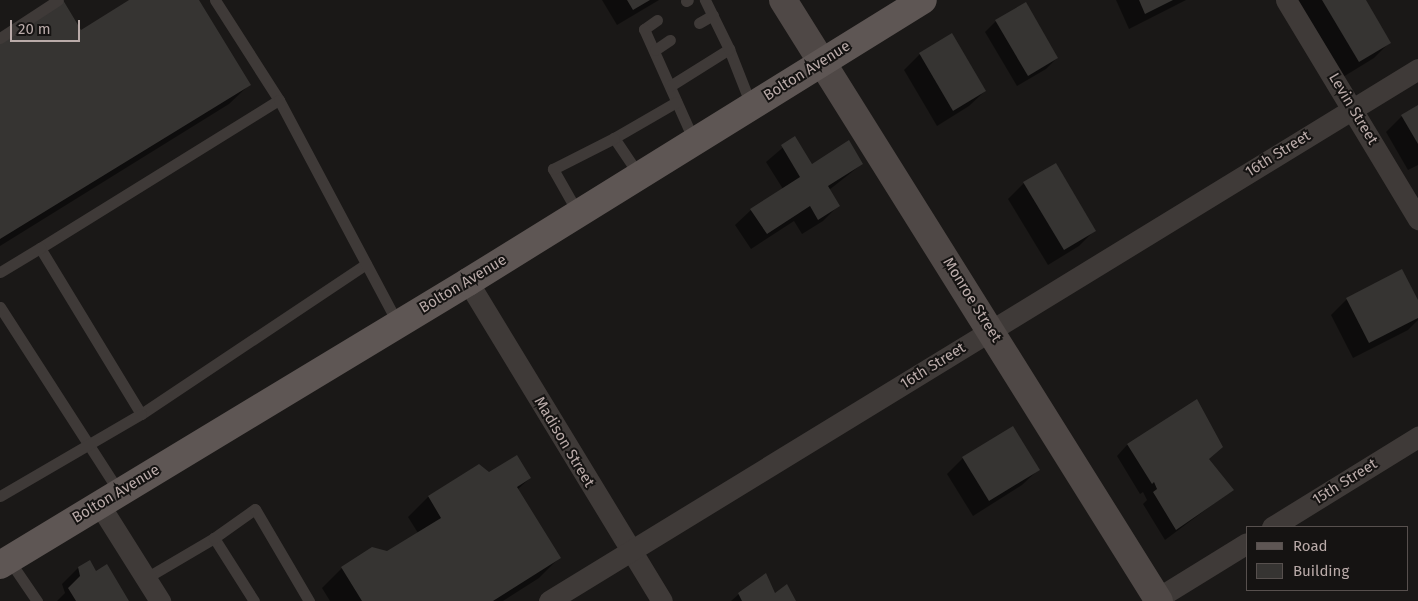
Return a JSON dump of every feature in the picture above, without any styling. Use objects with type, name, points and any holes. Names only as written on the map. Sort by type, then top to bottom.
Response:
[{"type":"main road","name":"Monroe Street","points":[[783,0],[820,62],[991,330],[1156,600]]},
{"type":"main road","name":"Bolton Avenue","points":[[5,563],[109,498],[468,282],[820,62],[923,0]]},
{"type":"street","name":"Levin Street","points":[[1286,0],[1353,108],[1418,219]]},
{"type":"street","name":"16th Street","points":[[550,601],[1418,69]]},
{"type":"street","name":"Madison Street","points":[[468,282],[630,552],[662,601]]},
{"type":"street","name":"15th Street","points":[[1274,526],[1418,437]]},
{"type":"street","points":[[109,498],[146,578],[160,601]]},
{"type":"street","points":[[1156,600],[1246,544]]},
{"type":"lane","points":[[0,38],[58,0]]},
{"type":"lane","points":[[215,0],[279,100],[398,324]]},
{"type":"lane","points":[[705,0],[729,49],[751,105]]},
{"type":"lane","points":[[699,23],[713,15]]},
{"type":"lane","points":[[658,20],[644,29],[694,141]]},
{"type":"lane","points":[[655,50],[670,40]]},
{"type":"lane","points":[[670,86],[729,49]]},
{"type":"lane","points":[[0,272],[279,100]]},
{"type":"lane","points":[[578,213],[553,169],[614,138],[676,102]]},
{"type":"lane","points":[[614,138],[639,175]]},
{"type":"lane","points":[[40,248],[141,414]]},
{"type":"lane","points":[[0,496],[141,414],[366,264]]},
{"type":"lane","points":[[0,309],[88,444],[109,498]]},
{"type":"lane","points":[[146,578],[214,538],[255,509],[309,601]]},
{"type":"lane","points":[[214,538],[254,601]]},
{"type":"lane","points":[[5,563],[38,601]]},
{"type":"building","points":[[63,0],[81,30],[129,0],[199,0],[251,85],[0,239],[0,36]]},
{"type":"building","points":[[627,0],[650,0],[633,10]]},
{"type":"building","points":[[1139,0],[1173,0],[1145,14]]},
{"type":"building","points":[[1322,0],[1366,0],[1391,43],[1359,62]]},
{"type":"building","points":[[1026,2],[1058,58],[1028,76],[995,20]]},
{"type":"building","points":[[952,33],[986,91],[953,111],[919,53]]},
{"type":"building","points":[[1418,105],[1418,144],[1401,115]]},
{"type":"building","points":[[795,136],[812,164],[849,140],[863,164],[828,186],[840,206],[818,220],[810,206],[767,234],[750,209],[800,177],[781,145]]},
{"type":"building","points":[[1056,163],[1096,231],[1064,250],[1023,182]]},
{"type":"building","points":[[1402,269],[1418,300],[1418,318],[1369,343],[1346,298]]},
{"type":"building","points":[[1197,399],[1223,447],[1209,459],[1234,490],[1176,530],[1153,492],[1157,489],[1154,482],[1152,484],[1127,444]]},
{"type":"building","points":[[1013,426],[1040,470],[989,501],[962,457]]},
{"type":"building","points":[[517,455],[531,478],[517,487],[561,558],[493,601],[362,601],[341,567],[372,547],[387,551],[441,518],[428,496],[479,464],[489,472]]},
{"type":"building","points":[[90,560],[96,571],[107,564],[129,601],[76,601],[68,588],[80,576],[78,567]]},
{"type":"building","points":[[766,573],[775,593],[787,584],[796,601],[742,601],[738,593]]}]
